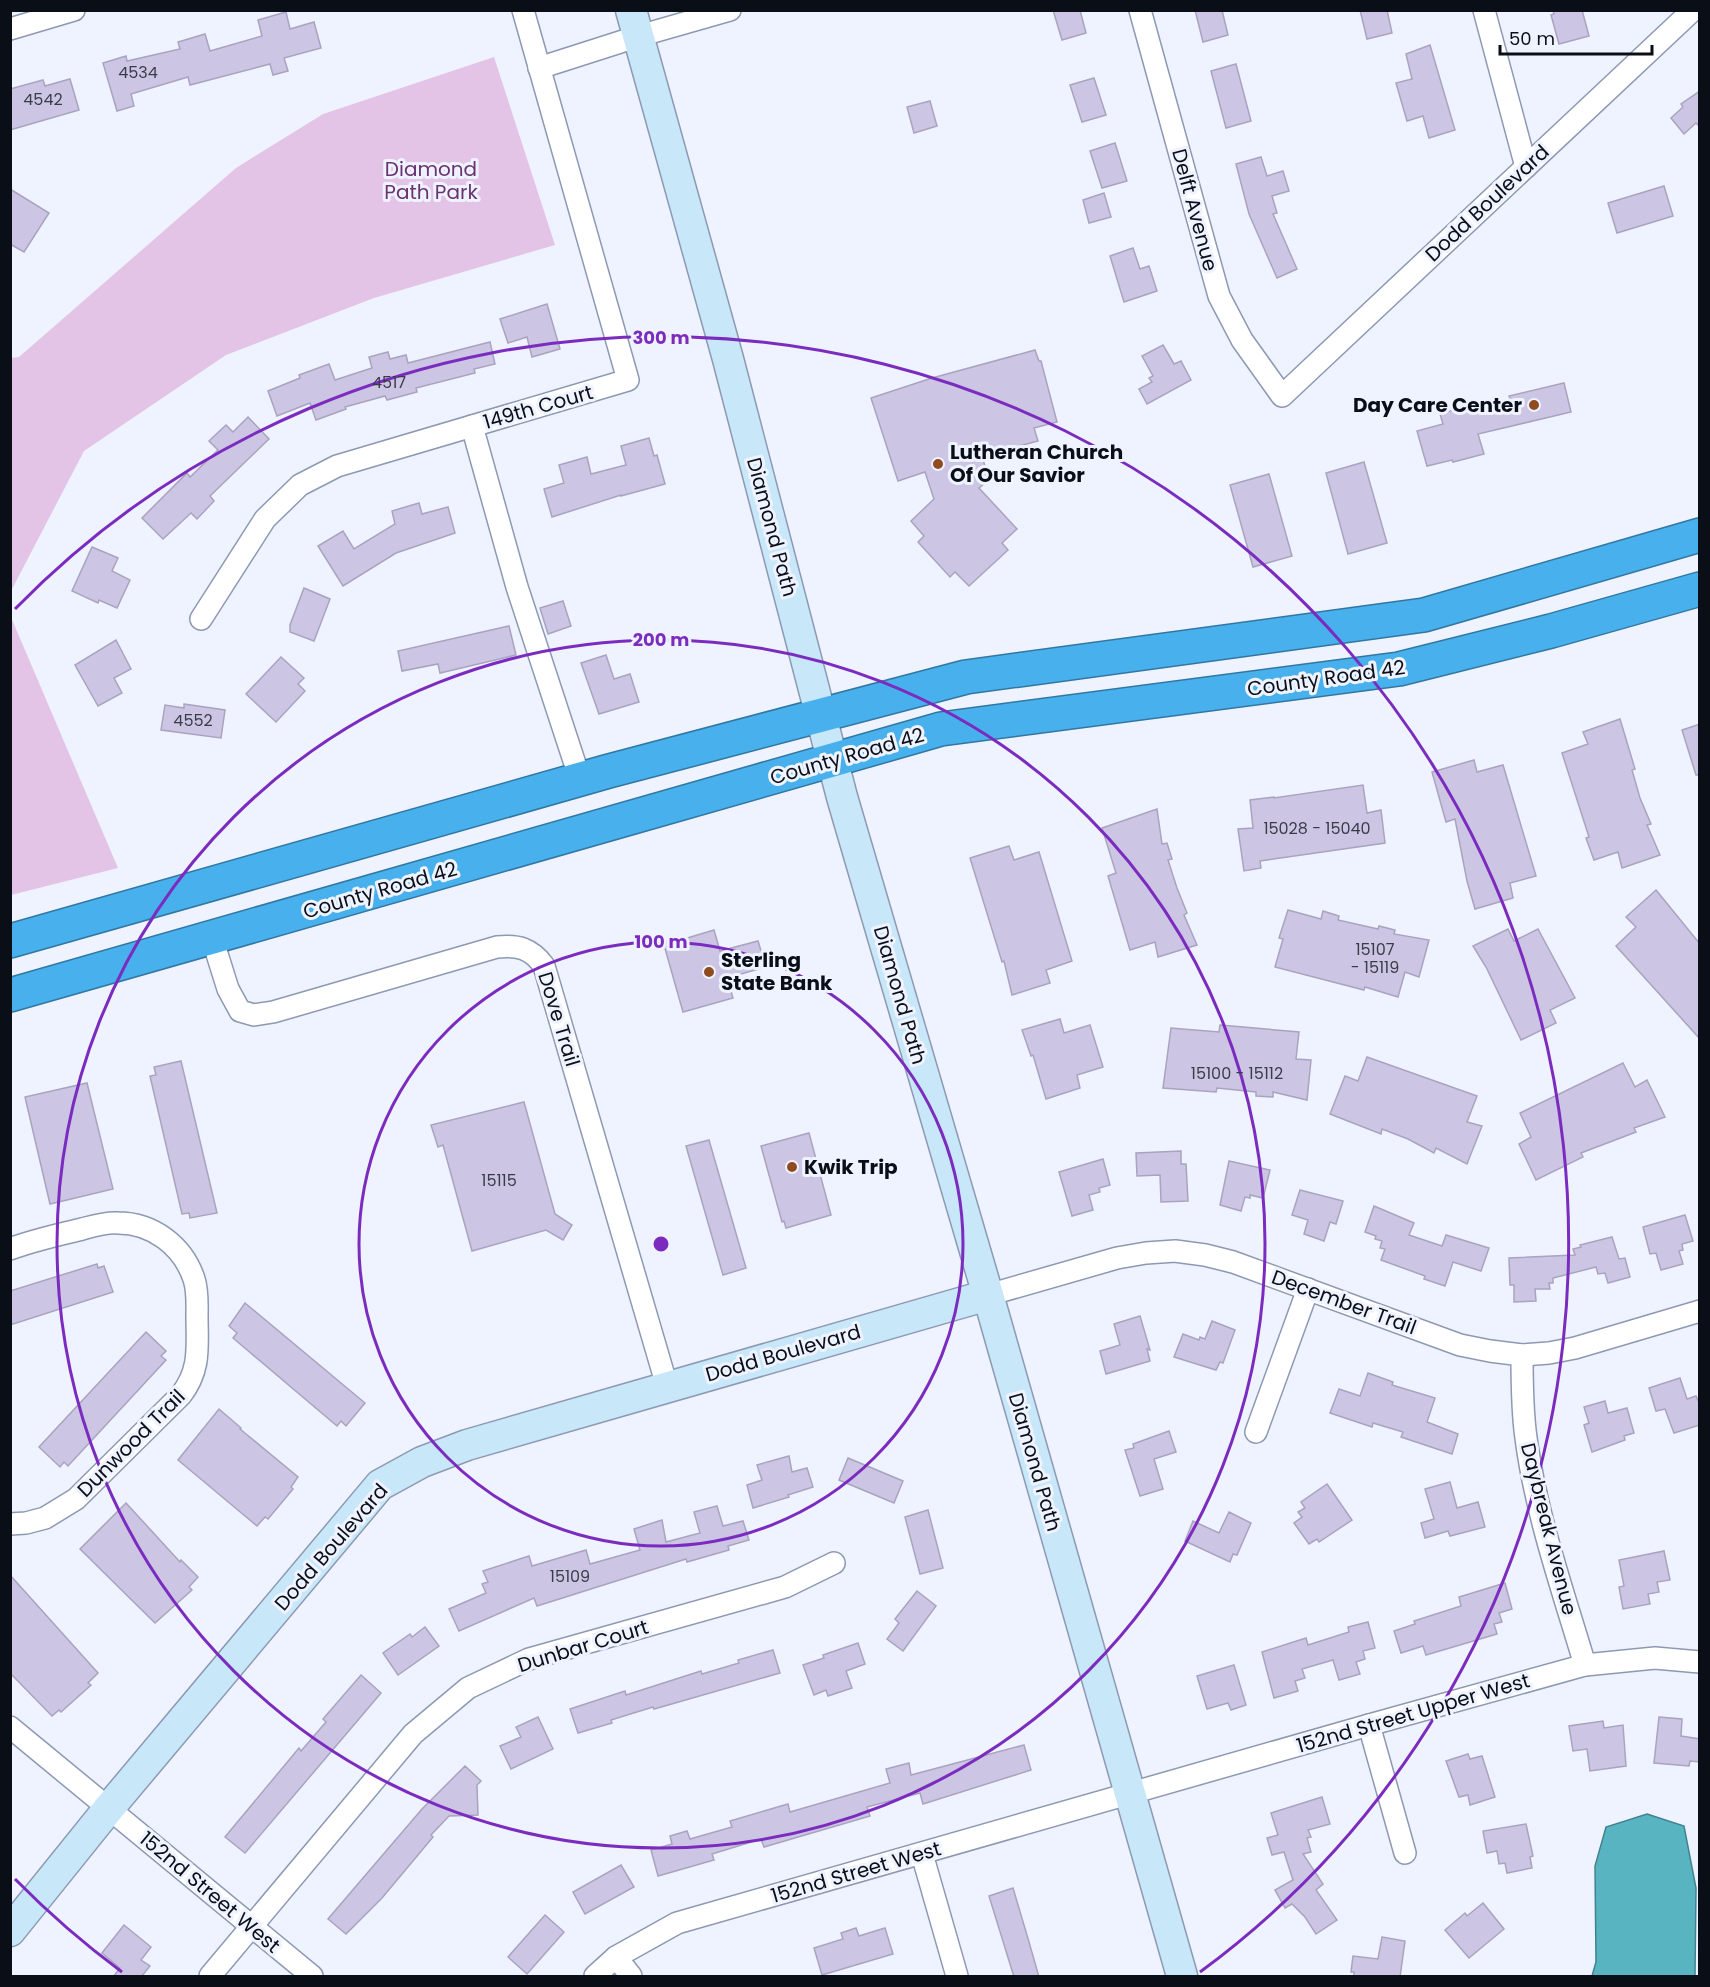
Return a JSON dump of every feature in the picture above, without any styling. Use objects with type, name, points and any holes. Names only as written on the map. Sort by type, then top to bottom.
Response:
[{"type":"highway","points":[[10,941],[580,780],[966,677],[1424,615],[1700,535]]},
{"type":"highway","name":"County Road 42","points":[[10,995],[941,729],[1399,669],[1551,631],[1700,589]]},
{"type":"street","points":[[10,29],[74,10]]},
{"type":"street","points":[[523,10],[539,68],[635,23],[730,10]]},
{"type":"street","name":"Delft Avenue","points":[[1140,10],[1219,296],[1242,340],[1282,396]]},
{"type":"street","points":[[1484,10],[1526,167]]},
{"type":"street","name":"Dodd Boulevard","points":[[1282,396],[1693,10]]},
{"type":"street","name":"Diamond Path","points":[[635,23],[728,359],[833,760],[1182,1977]]},
{"type":"street","name":"149th Court","points":[[201,619],[265,519],[300,485],[337,466],[628,380],[539,68]]},
{"type":"street","points":[[472,426],[518,587],[580,780]]},
{"type":"street","name":"Dove Trail","points":[[212,938],[228,989],[240,1011],[254,1015],[273,1012],[497,947],[514,945],[527,949],[537,956],[544,966],[667,1386]]},
{"type":"street","name":"Dunwood Trail","points":[[10,1249],[38,1239],[118,1222],[137,1225],[156,1232],[176,1247],[194,1279],[197,1300],[197,1356],[193,1376],[181,1395],[76,1499],[45,1518],[10,1524]]},
{"type":"street","name":"December Trail","points":[[988,1295],[1117,1258],[1175,1251],[1233,1262],[1460,1345],[1522,1355],[1575,1348],[1700,1311]]},
{"type":"street","points":[[1256,1432],[1308,1289]]},
{"type":"street","name":"Dodd Boulevard","points":[[10,1930],[380,1485],[422,1462],[466,1444],[988,1295]]},
{"type":"street","name":"Daybreak Avenue","points":[[1522,1355],[1524,1416],[1533,1478],[1585,1665]]},
{"type":"street","name":"Dunbar Court","points":[[210,1977],[413,1734],[468,1688],[529,1659],[785,1587],[834,1563]]},
{"type":"street","name":"152nd Street Upper West","points":[[1130,1794],[1585,1665],[1654,1658],[1700,1662]]},
{"type":"street","points":[[1369,1725],[1405,1853]]},
{"type":"street","points":[[10,1727],[110,1808]]},
{"type":"street","name":"152nd Street West","points":[[595,1977],[616,1957],[677,1923],[1130,1794]]},
{"type":"street","name":"152nd Street West","points":[[110,1808],[312,1977]]},
{"type":"street","points":[[922,1854],[957,1977]]},
{"type":"street","points":[[616,1957],[631,1977]]},
{"type":"green space","name":"Diamond Path Park","points":[[494,57],[555,245],[374,298],[226,355],[84,451],[11,591],[11,358],[19,357],[236,168],[323,114]]},
{"type":"green space","points":[[10,615],[118,868],[11,895],[10,895]]},
{"type":"water","points":[[1647,1814],[1684,1826],[1696,1888],[1695,1976],[1592,1976],[1596,1962],[1595,1866],[1606,1827]]},
{"type":"building","points":[[1053,10],[1080,10],[1086,33],[1062,40]]},
{"type":"building","points":[[1195,10],[1222,10],[1228,35],[1203,42]]},
{"type":"building","points":[[1360,10],[1387,10],[1392,33],[1367,39]]},
{"type":"building","points":[[1553,10],[1582,10],[1589,36],[1559,44],[1551,15],[1554,14]]},
{"type":"building","points":[[286,12],[290,29],[314,22],[321,48],[284,58],[288,71],[273,75],[270,64],[190,85],[188,77],[131,94],[134,106],[117,111],[103,63],[126,56],[127,61],[180,49],[178,42],[205,34],[210,51],[262,36],[258,20]]},
{"type":"building","points":[[1430,45],[1455,130],[1429,138],[1423,116],[1407,121],[1396,83],[1412,79],[1406,54]]},
{"type":"building","points":[[1236,64],[1251,121],[1226,128],[1211,71]]},
{"type":"building","points":[[1094,78],[1106,115],[1082,122],[1070,85]]},
{"type":"building","points":[[70,79],[79,110],[10,130],[10,89],[43,80],[45,86]]},
{"type":"building","points":[[1700,91],[1700,127],[1696,123],[1684,134],[1671,118],[1683,107],[1681,104]]},
{"type":"building","points":[[930,101],[937,126],[914,133],[907,107]]},
{"type":"building","points":[[1115,143],[1127,181],[1102,188],[1090,151]]},
{"type":"building","points":[[1261,157],[1267,176],[1283,171],[1289,191],[1272,196],[1277,213],[1273,214],[1297,269],[1277,278],[1249,214],[1236,164]]},
{"type":"building","points":[[1664,186],[1673,216],[1617,233],[1608,203]]},
{"type":"building","points":[[10,189],[49,213],[24,252],[10,244]]},
{"type":"building","points":[[1104,193],[1111,217],[1089,223],[1083,200]]},
{"type":"building","points":[[1133,248],[1140,269],[1149,266],[1157,291],[1124,302],[1110,256]]},
{"type":"building","points":[[547,304],[560,349],[532,357],[527,337],[508,343],[500,319]]},
{"type":"building","points":[[490,342],[495,364],[474,369],[475,373],[416,388],[417,392],[387,400],[385,396],[345,407],[346,409],[316,420],[310,403],[277,416],[268,391],[300,378],[299,375],[329,364],[335,380],[372,368],[369,357],[388,352],[390,359],[406,355],[408,363]]},
{"type":"building","points":[[1163,345],[1174,364],[1181,361],[1191,380],[1147,404],[1139,389],[1152,382],[1149,378],[1153,376],[1142,356]]},
{"type":"building","name":"Lutheran Church Of Our Savior","points":[[1035,350],[1041,361],[1057,422],[1034,428],[1038,441],[982,456],[989,480],[979,488],[1017,529],[1002,543],[1008,550],[969,586],[955,572],[950,577],[918,542],[924,536],[911,521],[934,499],[925,472],[898,481],[871,398],[932,378]]},
{"type":"building","points":[[1564,383],[1571,412],[1478,434],[1484,454],[1427,466],[1417,431],[1443,424],[1440,414],[1470,405],[1472,412],[1511,402],[1509,396]]},
{"type":"building","points":[[248,417],[269,439],[210,496],[214,501],[197,519],[191,513],[163,539],[142,518],[187,473],[190,477],[218,450],[209,441],[226,425],[233,432]]},
{"type":"building","points":[[649,438],[654,456],[657,455],[665,484],[552,517],[544,489],[564,483],[559,465],[587,457],[591,474],[626,465],[621,446]]},
{"type":"building","points":[[1364,462],[1387,543],[1348,554],[1326,473]]},
{"type":"building","points":[[1269,474],[1292,556],[1253,567],[1230,485]]},
{"type":"building","points":[[419,503],[422,514],[448,507],[455,533],[396,553],[343,586],[318,546],[343,531],[354,549],[395,524],[392,511]]},
{"type":"building","points":[[92,547],[118,558],[112,571],[130,580],[117,608],[99,600],[98,603],[72,591]]},
{"type":"building","points":[[304,588],[330,599],[314,641],[290,632],[290,625]]},
{"type":"building","points":[[563,601],[571,626],[548,634],[540,608]]},
{"type":"building","points":[[509,626],[516,655],[440,673],[438,664],[402,671],[398,651]]},
{"type":"building","points":[[116,640],[131,669],[114,678],[122,693],[98,706],[75,665]]},
{"type":"building","points":[[606,655],[614,679],[630,674],[639,702],[599,714],[581,663]]},
{"type":"building","points":[[281,657],[304,678],[298,684],[305,691],[276,722],[246,694]]},
{"type":"building","points":[[184,704],[225,710],[221,738],[161,730],[165,705],[184,708]]},
{"type":"building","points":[[1620,719],[1635,769],[1632,770],[1640,798],[1651,824],[1647,825],[1660,855],[1622,868],[1618,852],[1594,860],[1562,753],[1588,744],[1583,732]]},
{"type":"building","points":[[1700,724],[1700,775],[1696,775],[1682,730]]},
{"type":"building","points":[[1474,760],[1477,772],[1503,765],[1536,876],[1510,883],[1513,898],[1475,909],[1455,819],[1446,822],[1432,772]]},
{"type":"building","points":[[1363,785],[1367,813],[1381,810],[1385,843],[1260,861],[1261,868],[1244,871],[1238,829],[1253,828],[1250,800]]},
{"type":"building","points":[[1157,809],[1162,844],[1167,843],[1172,859],[1168,860],[1187,913],[1184,915],[1197,945],[1158,957],[1155,942],[1130,950],[1108,876],[1116,873],[1102,828]]},
{"type":"building","points":[[1009,846],[1014,860],[1039,852],[1072,961],[1046,970],[1050,983],[1012,995],[1004,961],[1002,962],[970,858]]},
{"type":"building","points":[[1656,890],[1700,944],[1700,1039],[1616,946],[1636,927],[1626,917]]},
{"type":"building","points":[[1288,910],[1321,919],[1323,911],[1339,916],[1338,920],[1378,929],[1379,926],[1395,930],[1394,934],[1429,940],[1419,977],[1405,972],[1398,997],[1365,987],[1364,990],[1275,967],[1283,939],[1279,938]]},
{"type":"building","points":[[1508,929],[1514,941],[1538,929],[1575,998],[1550,1010],[1556,1023],[1521,1040],[1486,967],[1473,946]]},
{"type":"building","name":"Sterling State Bank","points":[[714,930],[720,951],[758,941],[766,967],[727,978],[733,998],[683,1012],[664,945]]},
{"type":"building","points":[[1060,1019],[1064,1033],[1090,1025],[1103,1067],[1077,1075],[1080,1088],[1046,1099],[1033,1055],[1031,1056],[1022,1030]]},
{"type":"building","points":[[1220,1025],[1299,1032],[1296,1059],[1311,1060],[1307,1100],[1273,1092],[1273,1097],[1256,1096],[1256,1092],[1217,1088],[1216,1092],[1163,1088],[1171,1028],[1219,1032]]},
{"type":"building","points":[[1367,1057],[1477,1096],[1467,1122],[1482,1126],[1467,1164],[1436,1148],[1434,1153],[1408,1139],[1382,1129],[1381,1134],[1330,1114],[1345,1076],[1358,1081]]},
{"type":"building","points":[[181,1061],[217,1213],[190,1218],[189,1213],[182,1214],[150,1076],[156,1075],[154,1067]]},
{"type":"building","points":[[1623,1063],[1635,1087],[1647,1080],[1665,1117],[1634,1128],[1636,1132],[1581,1153],[1583,1157],[1536,1180],[1519,1144],[1531,1137],[1520,1113]]},
{"type":"building","points":[[87,1083],[113,1189],[50,1204],[25,1097]]},
{"type":"building","points":[[524,1102],[555,1214],[572,1225],[563,1240],[546,1230],[472,1251],[443,1145],[438,1147],[431,1125]]},
{"type":"building","name":"Kwik Trip","points":[[809,1133],[831,1215],[786,1228],[784,1221],[782,1222],[761,1146]]},
{"type":"building","points":[[709,1140],[746,1268],[723,1275],[686,1146]]},
{"type":"building","points":[[1181,1151],[1181,1164],[1186,1164],[1188,1201],[1161,1202],[1160,1175],[1137,1176],[1136,1153]]},
{"type":"building","points":[[1103,1159],[1110,1185],[1099,1188],[1100,1192],[1089,1195],[1093,1210],[1072,1216],[1059,1172]]},
{"type":"building","points":[[1229,1161],[1270,1170],[1263,1198],[1250,1195],[1250,1198],[1245,1197],[1241,1211],[1220,1205]]},
{"type":"building","points":[[1300,1190],[1343,1201],[1336,1224],[1330,1222],[1324,1241],[1304,1234],[1308,1220],[1292,1215]]},
{"type":"building","points":[[1374,1206],[1414,1223],[1409,1235],[1442,1246],[1446,1235],[1489,1248],[1481,1271],[1453,1262],[1445,1286],[1381,1260],[1385,1249],[1380,1248],[1382,1241],[1365,1232]]},
{"type":"building","points":[[1685,1215],[1693,1241],[1682,1244],[1683,1250],[1679,1251],[1683,1264],[1661,1270],[1656,1253],[1650,1254],[1643,1227]]},
{"type":"building","points":[[1612,1237],[1619,1259],[1625,1258],[1630,1277],[1608,1283],[1605,1273],[1598,1274],[1596,1267],[1553,1278],[1553,1283],[1549,1283],[1550,1289],[1535,1289],[1536,1301],[1514,1302],[1514,1285],[1510,1285],[1509,1258],[1575,1255],[1573,1249],[1581,1247],[1580,1245]]},
{"type":"building","points":[[97,1264],[98,1268],[104,1266],[113,1292],[10,1325],[10,1291]]},
{"type":"building","points":[[245,1303],[365,1403],[346,1426],[341,1421],[337,1426],[233,1338],[237,1333],[229,1326]]},
{"type":"building","points":[[1140,1316],[1150,1350],[1147,1349],[1150,1361],[1106,1374],[1100,1351],[1120,1345],[1114,1324]]},
{"type":"building","points":[[1212,1321],[1235,1330],[1223,1363],[1220,1362],[1216,1370],[1174,1357],[1183,1334],[1199,1340],[1200,1337],[1205,1339]]},
{"type":"building","points":[[146,1332],[166,1351],[161,1356],[166,1360],[68,1466],[64,1462],[60,1467],[39,1447]]},
{"type":"building","points":[[1368,1373],[1393,1382],[1392,1385],[1435,1398],[1427,1422],[1458,1434],[1452,1454],[1401,1437],[1403,1432],[1373,1423],[1372,1427],[1330,1413],[1339,1389],[1360,1396]]},
{"type":"building","points":[[1680,1378],[1687,1399],[1696,1396],[1700,1405],[1700,1425],[1674,1433],[1665,1409],[1656,1411],[1649,1388]]},
{"type":"building","points":[[1605,1401],[1608,1413],[1627,1408],[1634,1433],[1624,1436],[1625,1440],[1592,1452],[1584,1425],[1589,1423],[1584,1407]]},
{"type":"building","points":[[219,1409],[298,1477],[291,1487],[293,1489],[268,1519],[265,1517],[257,1526],[178,1460]]},
{"type":"building","points":[[1169,1431],[1176,1452],[1154,1459],[1163,1489],[1140,1496],[1125,1450],[1134,1448],[1133,1444]]},
{"type":"building","points":[[789,1456],[792,1472],[807,1468],[813,1487],[753,1508],[747,1485],[762,1480],[757,1465]]},
{"type":"building","points":[[848,1458],[903,1481],[894,1503],[839,1480]]},
{"type":"building","points":[[1450,1482],[1457,1508],[1478,1502],[1485,1527],[1450,1536],[1448,1531],[1425,1538],[1421,1523],[1434,1519],[1425,1489]]},
{"type":"building","points":[[1327,1484],[1352,1520],[1319,1542],[1317,1539],[1309,1544],[1294,1523],[1302,1517],[1298,1512],[1305,1508],[1301,1502]]},
{"type":"building","points":[[126,1503],[180,1562],[181,1560],[198,1577],[189,1587],[192,1590],[155,1623],[80,1549]]},
{"type":"building","points":[[717,1506],[723,1526],[743,1521],[749,1540],[728,1546],[729,1550],[687,1562],[686,1559],[537,1606],[534,1598],[459,1631],[449,1609],[486,1593],[482,1584],[488,1582],[483,1571],[529,1556],[532,1566],[586,1550],[590,1564],[640,1550],[634,1529],[662,1520],[666,1542],[700,1533],[694,1512]]},
{"type":"building","points":[[928,1510],[943,1568],[920,1574],[905,1517]]},
{"type":"building","points":[[1229,1512],[1251,1523],[1237,1555],[1233,1554],[1230,1562],[1185,1541],[1193,1521],[1219,1533]]},
{"type":"building","points":[[1664,1551],[1670,1580],[1657,1582],[1659,1592],[1648,1594],[1650,1604],[1623,1609],[1619,1587],[1624,1586],[1619,1560]]},
{"type":"building","points":[[10,1575],[98,1673],[88,1683],[91,1685],[61,1712],[59,1710],[52,1716],[10,1673]]},
{"type":"building","points":[[1505,1583],[1512,1609],[1499,1613],[1502,1622],[1494,1624],[1497,1634],[1426,1655],[1423,1646],[1401,1653],[1394,1631],[1415,1624],[1414,1621],[1461,1606],[1459,1597]]},
{"type":"building","points":[[917,1591],[936,1606],[903,1651],[887,1639],[899,1623],[895,1619]]},
{"type":"building","points":[[1368,1622],[1375,1648],[1363,1651],[1365,1659],[1356,1662],[1360,1674],[1339,1680],[1333,1660],[1302,1669],[1305,1678],[1295,1681],[1298,1691],[1274,1698],[1262,1652],[1306,1638],[1308,1645],[1349,1632],[1348,1627]]},
{"type":"building","points":[[425,1627],[439,1646],[398,1675],[383,1653],[410,1634],[412,1637]]},
{"type":"building","points":[[858,1643],[865,1664],[846,1671],[852,1688],[828,1696],[826,1690],[814,1695],[803,1665],[824,1658],[823,1655]]},
{"type":"building","points":[[773,1650],[780,1673],[654,1709],[653,1707],[578,1733],[570,1709],[625,1691],[626,1695],[701,1671],[702,1674]]},
{"type":"building","points":[[1234,1665],[1246,1705],[1231,1710],[1228,1703],[1207,1709],[1197,1676]]},
{"type":"building","points":[[361,1675],[381,1693],[245,1853],[225,1837],[299,1748],[301,1751],[326,1722],[323,1719]]},
{"type":"building","points":[[538,1717],[553,1749],[511,1769],[500,1746],[521,1737],[516,1727]]},
{"type":"building","points":[[1659,1717],[1682,1719],[1681,1736],[1700,1739],[1700,1762],[1690,1761],[1689,1766],[1654,1763]]},
{"type":"building","points":[[1603,1721],[1604,1728],[1623,1725],[1626,1766],[1590,1771],[1587,1749],[1573,1751],[1569,1726]]},
{"type":"building","points":[[1024,1745],[1031,1770],[923,1804],[920,1793],[867,1807],[870,1816],[764,1847],[761,1839],[712,1854],[714,1860],[658,1876],[651,1850],[672,1844],[670,1836],[687,1831],[690,1839],[732,1827],[730,1821],[788,1804],[790,1812],[890,1783],[886,1769],[909,1763],[911,1775]]},
{"type":"building","points":[[1468,1754],[1470,1759],[1482,1756],[1495,1797],[1470,1805],[1468,1795],[1459,1797],[1446,1761]]},
{"type":"building","points":[[465,1766],[481,1781],[477,1785],[478,1815],[449,1816],[431,1835],[433,1837],[382,1898],[346,1934],[328,1919],[422,1809]]},
{"type":"building","points":[[1322,1797],[1330,1824],[1308,1830],[1311,1837],[1307,1838],[1311,1852],[1303,1854],[1323,1884],[1316,1890],[1337,1920],[1316,1934],[1305,1917],[1292,1904],[1285,1908],[1275,1890],[1293,1880],[1284,1852],[1272,1855],[1267,1838],[1278,1835],[1271,1813]]},
{"type":"building","points":[[1526,1824],[1533,1856],[1530,1857],[1532,1868],[1507,1873],[1505,1863],[1499,1864],[1497,1851],[1487,1853],[1483,1831]]},
{"type":"building","points":[[621,1865],[634,1887],[585,1914],[573,1892]]},
{"type":"building","points":[[1013,1888],[1039,1977],[1014,1977],[989,1896]]},
{"type":"building","points":[[1483,1903],[1504,1929],[1469,1958],[1445,1930],[1465,1913],[1467,1916]]},
{"type":"building","points":[[545,1915],[564,1932],[527,1974],[508,1957]]},
{"type":"building","points":[[124,1925],[151,1947],[141,1960],[150,1966],[141,1977],[113,1977],[120,1968],[102,1953]]},
{"type":"building","points":[[856,1928],[859,1936],[885,1928],[893,1954],[822,1975],[814,1948],[843,1939],[841,1933]]},
{"type":"building","points":[[1382,1937],[1405,1941],[1400,1977],[1354,1977],[1354,1972],[1351,1972],[1353,1956],[1378,1959]]},
{"type":"place","name":"Day Care Center","points":[[1534,405]]},
{"type":"place","name":"Lutheran Church Of Our Savior","points":[[938,464]]},
{"type":"place","name":"Sterling State Bank","points":[[709,972]]},
{"type":"place","name":"Kwik Trip","points":[[792,1167]]}]
